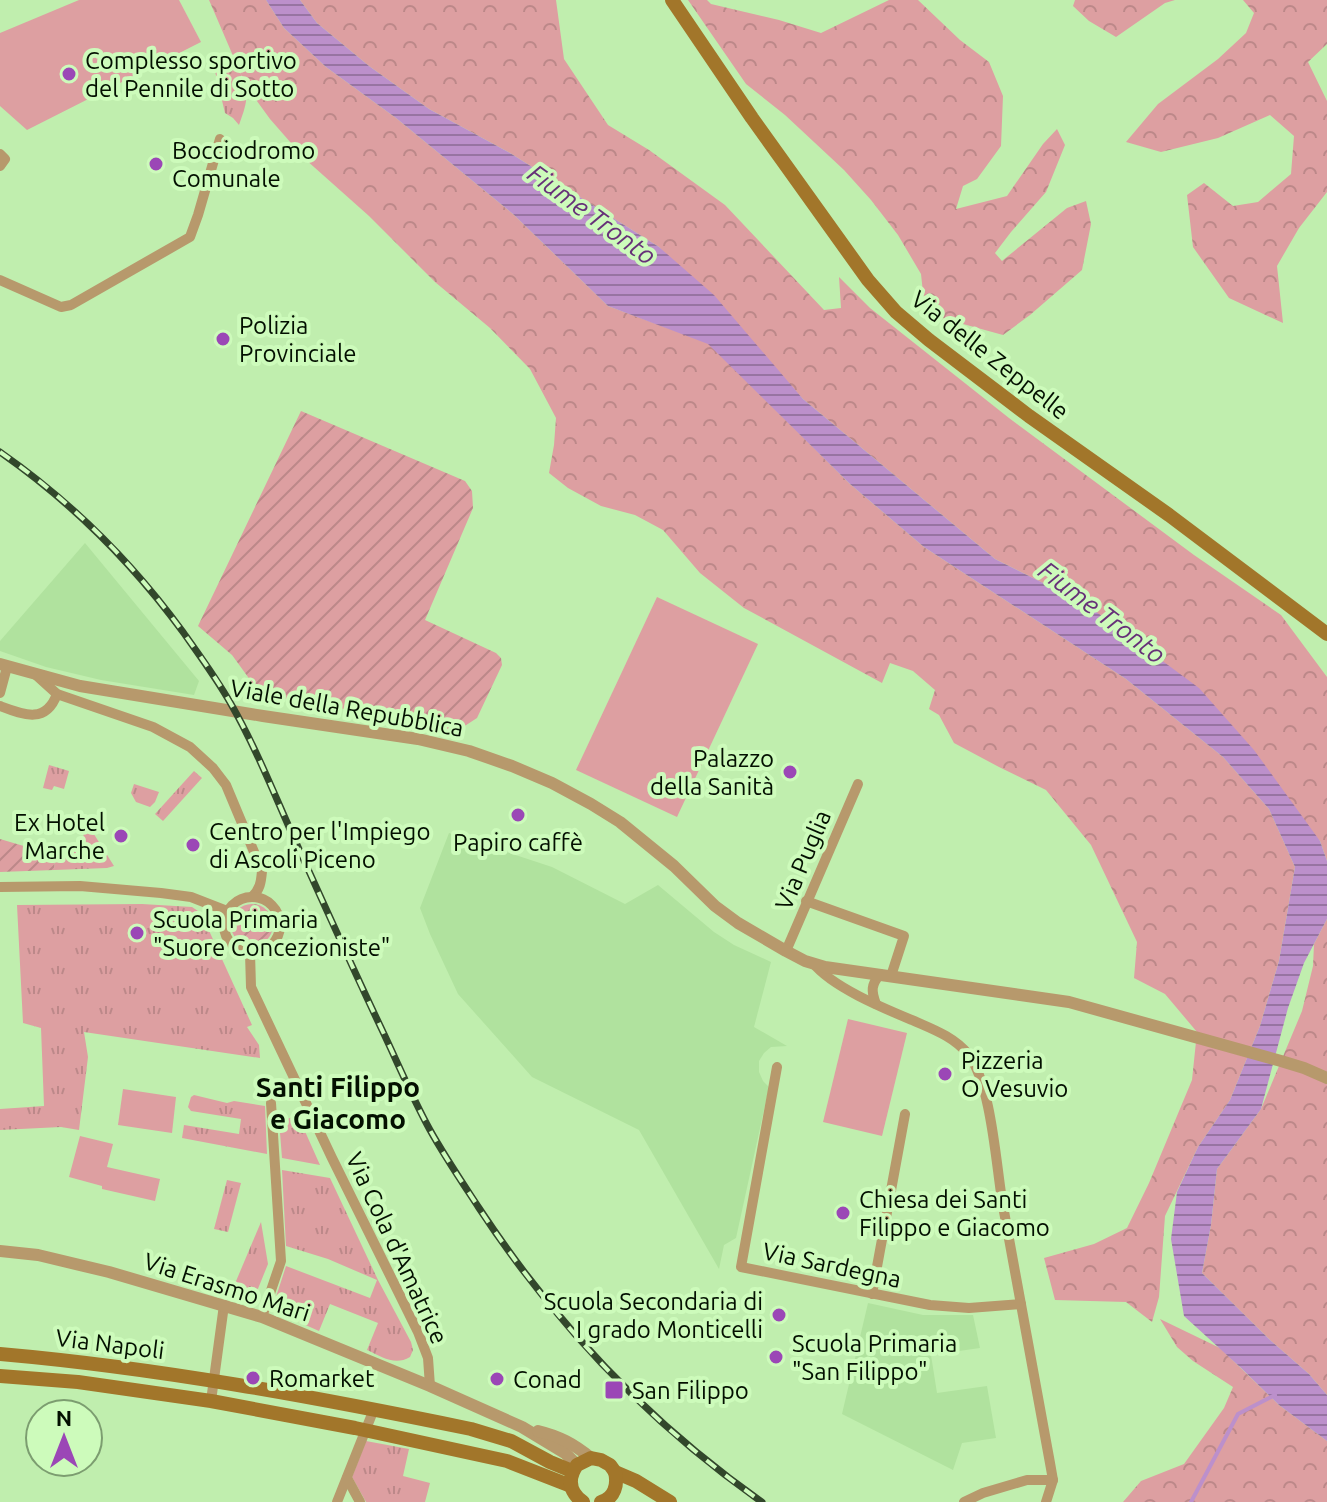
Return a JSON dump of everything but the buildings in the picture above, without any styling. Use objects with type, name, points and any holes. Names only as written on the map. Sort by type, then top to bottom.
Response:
[{"type":"main road","name":"Via delle Zeppelle","points":[[672,0],[868,280],[896,312],[1004,397],[1169,515],[1327,634]]},
{"type":"main road","name":"Via Napoli","points":[[0,1354],[80,1361],[214,1380],[471,1429],[511,1441],[573,1474]]},
{"type":"main road","name":"Via Napoli","points":[[0,1376],[78,1382],[211,1401],[367,1430],[573,1474]]},
{"type":"main road","name":"Via Erasmo Mari","points":[[591,1458],[610,1465],[615,1472],[670,1502]]},
{"type":"main road","points":[[573,1474],[591,1458]]},
{"type":"main road","points":[[606,1501],[616,1486],[615,1472]]},
{"type":"main road","name":"Via Erasmo Mari","points":[[573,1474],[574,1495],[583,1502]]},
{"type":"street","points":[[0,280],[61,307],[76,303],[190,237],[220,139]]},
{"type":"street","points":[[0,154],[5,159],[0,166]]},
{"type":"street","points":[[0,693],[2,668]]},
{"type":"street","name":"Viale della Repubblica","points":[[2,668],[80,686],[418,739],[469,751],[575,794],[620,822],[738,923],[813,963],[1083,1005],[1281,1061],[1327,1078]]},
{"type":"street","points":[[34,674],[57,694],[153,727],[190,747],[213,768],[226,785],[262,871],[261,884],[252,897]]},
{"type":"street","points":[[0,706],[23,714],[40,714],[49,710],[57,694]]},
{"type":"street","name":"Via Puglia","points":[[786,951],[858,784]]},
{"type":"street","points":[[0,887],[80,886],[161,893],[191,897],[227,911]]},
{"type":"street","points":[[252,897],[273,907],[278,914],[279,930],[272,944],[250,953],[235,948],[225,935],[224,927],[227,911],[242,899],[252,897]]},
{"type":"street","points":[[806,901],[904,936],[885,975],[872,985],[876,1004]]},
{"type":"street","name":"Via Cola d'Amatrice","points":[[250,953],[251,987],[418,1332],[428,1358],[430,1386]]},
{"type":"street","points":[[813,963],[821,974],[876,1004],[940,1031],[967,1053],[976,1067],[987,1103],[1053,1480],[1046,1502]]},
{"type":"street","name":"Via Sardegna","points":[[777,1067],[741,1267],[930,1305],[969,1308],[1021,1304]]},
{"type":"street","points":[[262,1317],[281,1261],[271,1103]]},
{"type":"street","points":[[872,1294],[905,1114]]},
{"type":"street","name":"Via Erasmo Mari","points":[[0,1251],[38,1255],[109,1272],[262,1317],[522,1427],[565,1453],[573,1474]]},
{"type":"street","points":[[211,1401],[224,1305]]},
{"type":"street","points":[[471,1429],[478,1418],[477,1407]]},
{"type":"street","points":[[337,1502],[374,1409]]},
{"type":"street","name":"Via Erasmo Mari","points":[[522,1427],[557,1436],[577,1446],[591,1458]]},
{"type":"street","points":[[347,1478],[360,1502]]},
{"type":"street","points":[[964,1502],[1027,1480],[1053,1480]]},
{"type":"shaded area","points":[[85,543],[199,681],[194,695],[101,680],[46,667],[0,651],[0,641]]},
{"type":"shaded area","points":[[449,833],[552,867],[625,904],[658,885],[714,932],[771,962],[754,1027],[787,1046],[771,1047],[759,1061],[759,1072],[769,1087],[736,1238],[724,1245],[719,1269],[639,1130],[532,1077],[458,994],[420,908]]},
{"type":"shaded area","points":[[868,1303],[923,1315],[973,1315],[980,1348],[931,1355],[937,1393],[987,1386],[996,1438],[962,1443],[953,1470],[842,1414]]},
{"type":"green space","name":"Complesso sportivo del Pennile di Sotto","points":[[79,0],[179,0],[201,42],[27,130],[0,106],[0,33]]},
{"type":"green space","points":[[209,0],[266,0],[284,28],[326,67],[396,118],[513,214],[608,306],[708,343],[850,484],[924,547],[1126,679],[1223,757],[1269,809],[1295,867],[1279,961],[1260,1026],[1230,1100],[1198,1147],[1165,1216],[1159,1297],[1152,1322],[1126,1302],[1055,1300],[1044,1258],[1094,1244],[1127,1228],[1192,1080],[1197,1032],[1165,994],[1134,978],[1137,942],[1091,845],[1046,790],[954,743],[939,715],[929,709],[935,690],[913,671],[890,663],[882,683],[744,608],[700,573],[663,530],[635,515],[601,506],[568,488],[549,473],[556,418],[530,369],[490,328],[435,282],[369,216],[305,159],[270,119],[246,86]]},
{"type":"green space","points":[[300,0],[556,0],[564,59],[608,125],[649,150],[725,205],[824,310],[841,308],[839,277],[870,308],[1009,418],[1194,555],[1281,615],[1327,677],[1327,861],[1320,841],[1087,605],[995,559],[803,399],[659,247],[510,153],[429,109],[369,66],[317,23]]},
{"type":"green space","points":[[688,0],[707,0],[711,4],[821,33],[889,0],[918,0],[960,40],[989,62],[1003,96],[1001,146],[977,179],[963,186],[956,209],[1007,196],[1057,129],[1065,145],[1046,192],[995,253],[1002,261],[1067,208],[1086,201],[1091,224],[1082,270],[1003,335],[925,311],[921,274],[898,235],[844,170],[785,115],[746,84]]},
{"type":"green space","points":[[1075,0],[1175,0],[1165,3],[1116,37],[1089,21],[1073,6]]},
{"type":"green space","points":[[1243,0],[1327,0],[1327,44],[1308,62],[1327,101],[1327,192],[1299,228],[1277,266],[1283,323],[1229,298],[1193,247],[1187,195],[1204,183],[1233,206],[1258,202],[1291,174],[1294,136],[1270,115],[1218,138],[1161,152],[1126,142],[1158,104],[1218,59],[1246,33],[1254,13]]},
{"type":"green space","points":[[213,63],[238,67],[246,96],[239,125],[225,113]]},
{"type":"green space","points":[[301,411],[465,481],[472,491],[473,508],[425,620],[496,653],[502,665],[477,718],[457,731],[404,726],[357,711],[261,695],[232,655],[198,626]]},
{"type":"green space","points":[[657,597],[758,644],[677,817],[576,770]]},
{"type":"green space","points":[[49,765],[69,771],[64,789],[54,786],[52,790],[43,788]]},
{"type":"green space","points":[[194,771],[202,778],[163,821],[155,814]]},
{"type":"green space","points":[[134,784],[159,792],[150,807],[136,802],[131,793]]},
{"type":"green space","points":[[80,812],[114,866],[54,870],[55,853],[81,849],[84,839]]},
{"type":"green space","points":[[0,839],[55,853],[54,870],[0,872]]},
{"type":"green space","points":[[142,904],[192,907],[201,913],[252,1025],[247,1027],[259,1045],[260,1058],[84,1032],[88,1057],[79,1130],[61,1127],[0,1130],[0,1109],[44,1106],[41,1028],[23,1023],[17,905]]},
{"type":"green space","points":[[252,904],[267,910],[273,925],[267,940],[252,946],[237,940],[231,925],[237,910]]},
{"type":"green space","points":[[1327,919],[1327,1395],[1309,1374],[1202,1273],[1217,1169],[1261,1109],[1302,1011],[1313,966],[1314,944]]},
{"type":"green space","points":[[848,1019],[907,1033],[882,1136],[823,1122]]},
{"type":"green space","points":[[123,1089],[176,1097],[172,1133],[118,1125]]},
{"type":"green space","points":[[194,1095],[227,1103],[234,1101],[265,1106],[267,1154],[182,1138],[184,1125],[239,1134],[241,1119],[191,1111],[188,1107]]},
{"type":"green space","points":[[295,1109],[320,1165],[282,1158],[279,1120],[292,1117]]},
{"type":"green space","points":[[80,1136],[113,1144],[107,1167],[160,1179],[155,1201],[102,1189],[102,1186],[69,1177]]},
{"type":"green space","points":[[282,1170],[330,1178],[411,1342],[413,1350],[410,1357],[394,1361],[367,1350],[378,1323],[330,1304],[319,1331],[292,1319],[296,1308],[275,1300],[286,1266],[370,1298],[377,1280],[328,1259],[286,1246]]},
{"type":"green space","points":[[227,1180],[241,1183],[228,1232],[214,1229]]},
{"type":"green space","points":[[261,1222],[268,1264],[253,1301],[231,1293]]},
{"type":"green space","points":[[1160,1319],[1220,1348],[1279,1405],[1327,1441],[1327,1502],[1123,1502],[1141,1481],[1184,1464],[1224,1408],[1233,1387],[1177,1347]]},
{"type":"green space","points":[[366,1441],[409,1449],[403,1476],[430,1483],[425,1502],[366,1502],[352,1477]]},
{"type":"water","name":"Fiume Tronto","points":[[266,0],[300,0],[317,23],[369,66],[429,109],[510,153],[659,247],[714,295],[803,399],[995,559],[1087,605],[1199,688],[1254,750],[1320,841],[1327,861],[1327,919],[1304,963],[1288,1008],[1261,1109],[1217,1169],[1202,1273],[1309,1374],[1327,1395],[1327,1441],[1279,1405],[1184,1316],[1171,1239],[1177,1192],[1198,1147],[1230,1100],[1260,1026],[1279,961],[1295,867],[1269,809],[1223,757],[1126,679],[924,547],[850,484],[708,344],[608,306],[513,214],[396,118],[326,67],[284,28]]},
{"type":"waterway","points":[[1191,1502],[1238,1414],[1275,1395]]},
{"type":"railway","points":[[0,452],[52,492],[121,557],[183,632],[220,686],[256,752],[424,1118],[509,1251],[572,1331],[643,1405],[720,1471],[762,1502]]},
{"type":"place","name":"Complesso sportivo del Pennile di Sotto","points":[[69,74]]},
{"type":"place","name":"Bocciodromo Comunale","points":[[156,164]]},
{"type":"place","name":"Polizia Provinciale","points":[[223,339]]},
{"type":"place","name":"Palazzo della Sanità","points":[[790,772]]},
{"type":"place","name":"Papiro caffè","points":[[518,815]]},
{"type":"place","name":"Ex Hotel Marche","points":[[121,836]]},
{"type":"place","name":"Centro per l'Impiego di Ascoli Piceno","points":[[193,845]]},
{"type":"place","name":"Scuola Primaria \"Suore Concezioniste\"","points":[[137,933]]},
{"type":"place","name":"Pizzeria O Vesuvio","points":[[945,1074]]},
{"type":"place","name":"Chiesa dei Santi Filippo e Giacomo","points":[[843,1213]]},
{"type":"place","name":"Scuola Secondaria di I grado Monticelli","points":[[779,1315]]},
{"type":"place","name":"Scuola Primaria \"San Filippo\"","points":[[776,1357]]},
{"type":"place","name":"Romarket","points":[[253,1378]]},
{"type":"place","name":"Conad","points":[[497,1379]]},
{"type":"place","name":"San Filippo","points":[[614,1390]]},
{"type":"district","name":"Santi Filippo e Giacomo","points":[[338,1102]]}]
